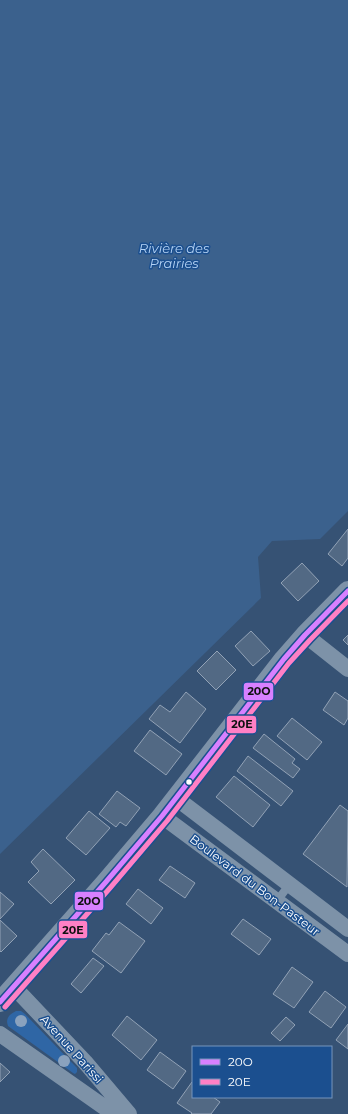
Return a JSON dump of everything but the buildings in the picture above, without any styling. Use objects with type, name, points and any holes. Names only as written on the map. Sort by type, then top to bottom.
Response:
[{"type":"street","points":[[0,1002],[106,883],[162,816],[284,659],[348,591]]},
{"type":"street","points":[[305,636],[348,669]]},
{"type":"street","name":"Boulevard du Bon-Pasteur","points":[[176,798],[348,929]]},
{"type":"street","name":"Boulevard du Bon-Pasteur","points":[[162,816],[348,954]]},
{"type":"street","name":"Avenue Parissi","points":[[14,986],[85,1062],[129,1114]]},
{"type":"street","name":"Avenue Parissi","points":[[0,1034],[114,1114]]},
{"type":"lane","points":[[277,901],[290,885]]},
{"type":"shaded area","points":[[16,1011],[21,1011],[25,1014],[77,1068],[77,1072],[75,1074],[8,1026],[7,1021],[9,1017]]},
{"type":"water","name":"Rivière des Prairies","points":[[0,0],[348,0],[348,511],[320,539],[272,541],[258,557],[261,598],[0,854]]},
{"type":"transit line","name":"20O","points":[[0,1002],[162,816],[284,659],[348,591]]},
{"type":"transit line","name":"20E","points":[[5,1007],[167,821],[289,663],[348,601]]}]
